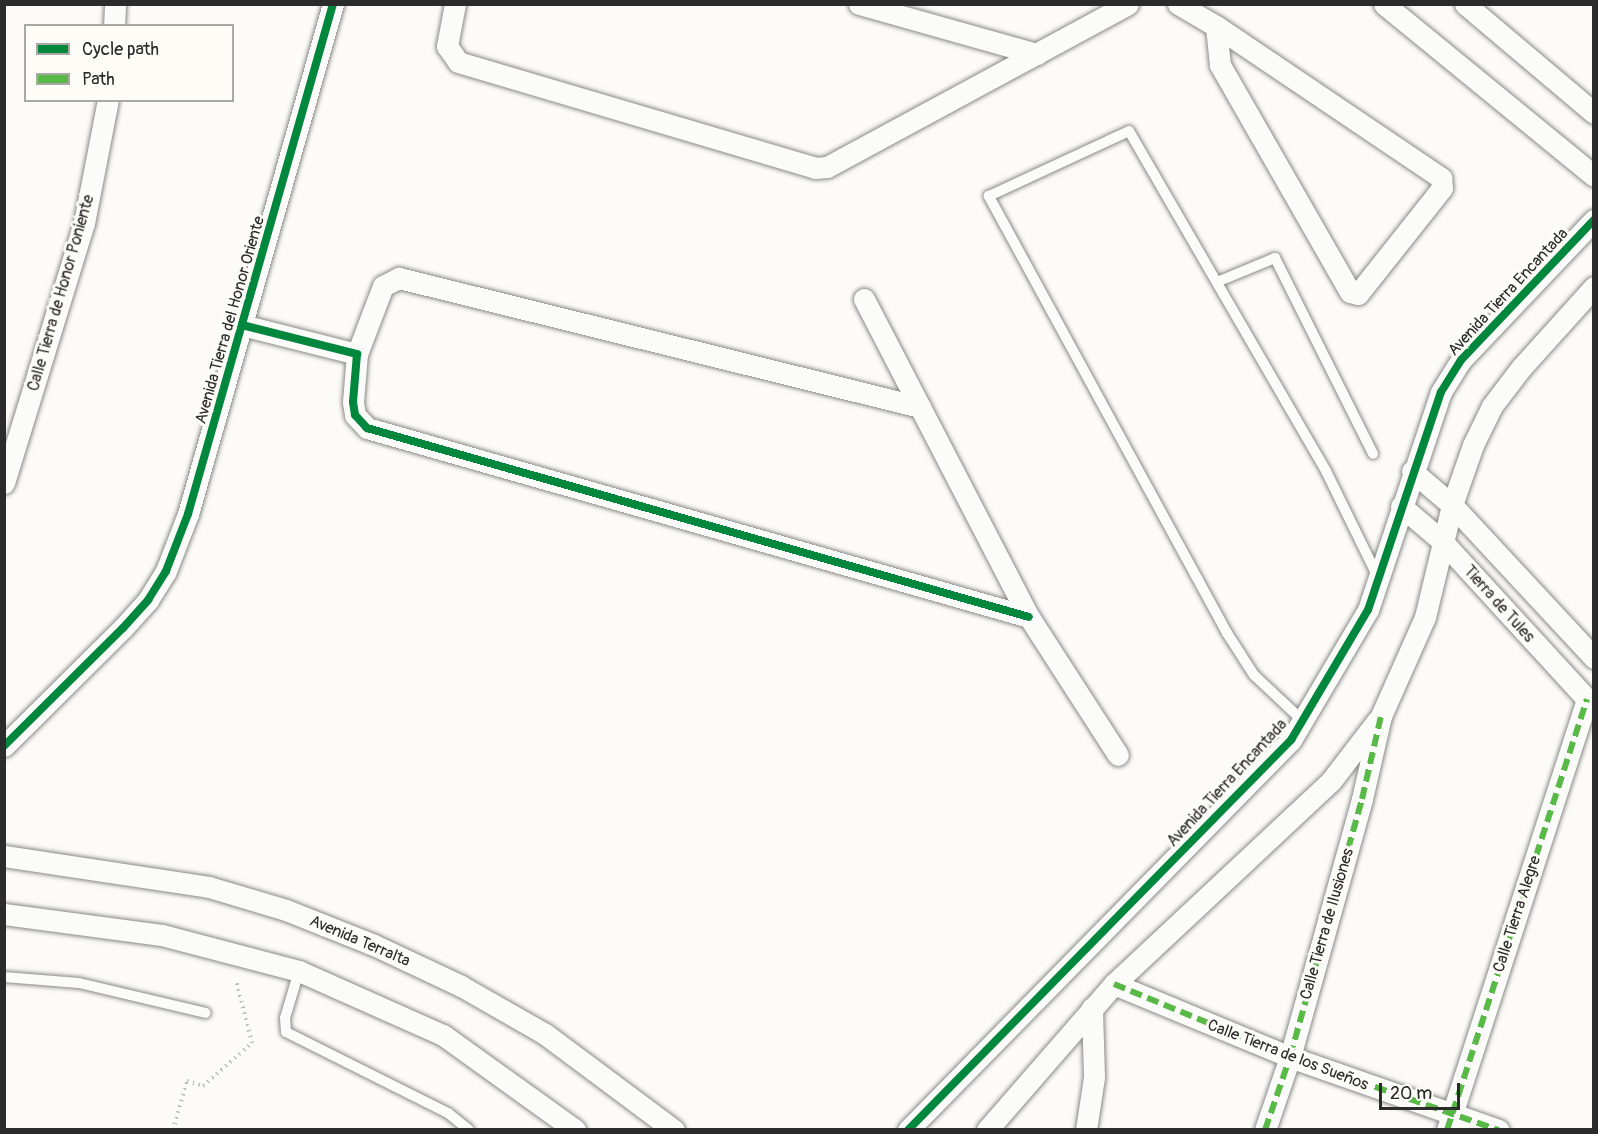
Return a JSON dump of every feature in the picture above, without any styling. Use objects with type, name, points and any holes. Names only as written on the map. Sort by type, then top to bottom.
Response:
[{"type":"street","points":[[114,24],[115,4]]},
{"type":"street","name":"Avenida Tierra del Honor Oriente","points":[[4,746],[123,628],[148,600],[174,552],[188,514],[333,4]]},
{"type":"street","points":[[455,4],[447,46],[458,62],[815,168],[827,167],[1128,4]]},
{"type":"street","points":[[859,4],[1037,54]]},
{"type":"street","points":[[1178,4],[1216,26],[1441,178],[1442,188],[1358,294],[1350,292],[1220,65],[1216,26]]},
{"type":"street","points":[[1384,4],[1593,176]]},
{"type":"street","points":[[1465,4],[1593,113]]},
{"type":"street","name":"Calle Tierra de Honor Poniente","points":[[4,483],[84,223],[108,102]]},
{"type":"street","name":"Avenida Tierra Encantada","points":[[908,1130],[1291,740],[1368,610],[1380,582],[1412,471],[1441,392],[1461,360],[1593,220]]},
{"type":"street","points":[[920,407],[399,278],[383,286],[357,354],[353,402],[355,415],[367,428],[1029,617]]},
{"type":"street","points":[[987,1130],[1114,984],[1331,780],[1381,716],[1425,617],[1452,505],[1473,445],[1492,406],[1593,287]]},
{"type":"street","points":[[864,299],[1029,617],[1118,755]]},
{"type":"street","points":[[242,325],[357,354]]},
{"type":"street","name":"Tierra de Tules","points":[[1412,471],[1452,505],[1593,658]]},
{"type":"street","name":"Tierra de Tules","points":[[1401,506],[1442,541],[1590,703]]},
{"type":"street","name":"Calle Tierra Alegre","points":[[1449,1123],[1590,703]]},
{"type":"street","name":"Calle Tierra de Ilusiones","points":[[1265,1130],[1290,1057],[1362,799],[1381,716]]},
{"type":"street","name":"Avenida Terralta","points":[[4,856],[208,887],[286,910],[374,945],[461,986],[545,1034],[674,1130]]},
{"type":"street","points":[[4,914],[150,933],[228,950],[299,971],[443,1035],[575,1130]]},
{"type":"street","name":"Calle Tierra de los Sueños","points":[[1114,984],[1449,1123],[1499,1130]]},
{"type":"street","points":[[1086,1130],[1094,1077],[1092,1008]]},
{"type":"lane","points":[[1303,721],[1254,675],[1227,633],[989,196],[1129,131],[1326,471],[1380,582]]},
{"type":"lane","points":[[1217,282],[1275,258],[1373,454]]},
{"type":"lane","points":[[299,971],[285,1018],[286,1032],[290,1037],[448,1113],[469,1130]]},
{"type":"lane","points":[[4,977],[79,983],[206,1013]]},
{"type":"path","points":[[173,1130],[187,1081],[203,1086],[252,1043],[228,950]]},
{"type":"marked path","points":[[1447,1130],[1587,699]]},
{"type":"marked path","points":[[1265,1130],[1290,1057],[1362,799],[1381,716]]},
{"type":"marked path","points":[[1114,984],[1290,1057],[1499,1130]]},
{"type":"cycle path","points":[[4,746],[123,628],[148,600],[166,571],[188,514],[333,4]]},
{"type":"cycle path","points":[[908,1130],[1291,740],[1368,610],[1441,392],[1461,360],[1594,220]]},
{"type":"cycle path","points":[[242,325],[357,354],[353,402],[355,415],[367,428],[1029,617]]}]
